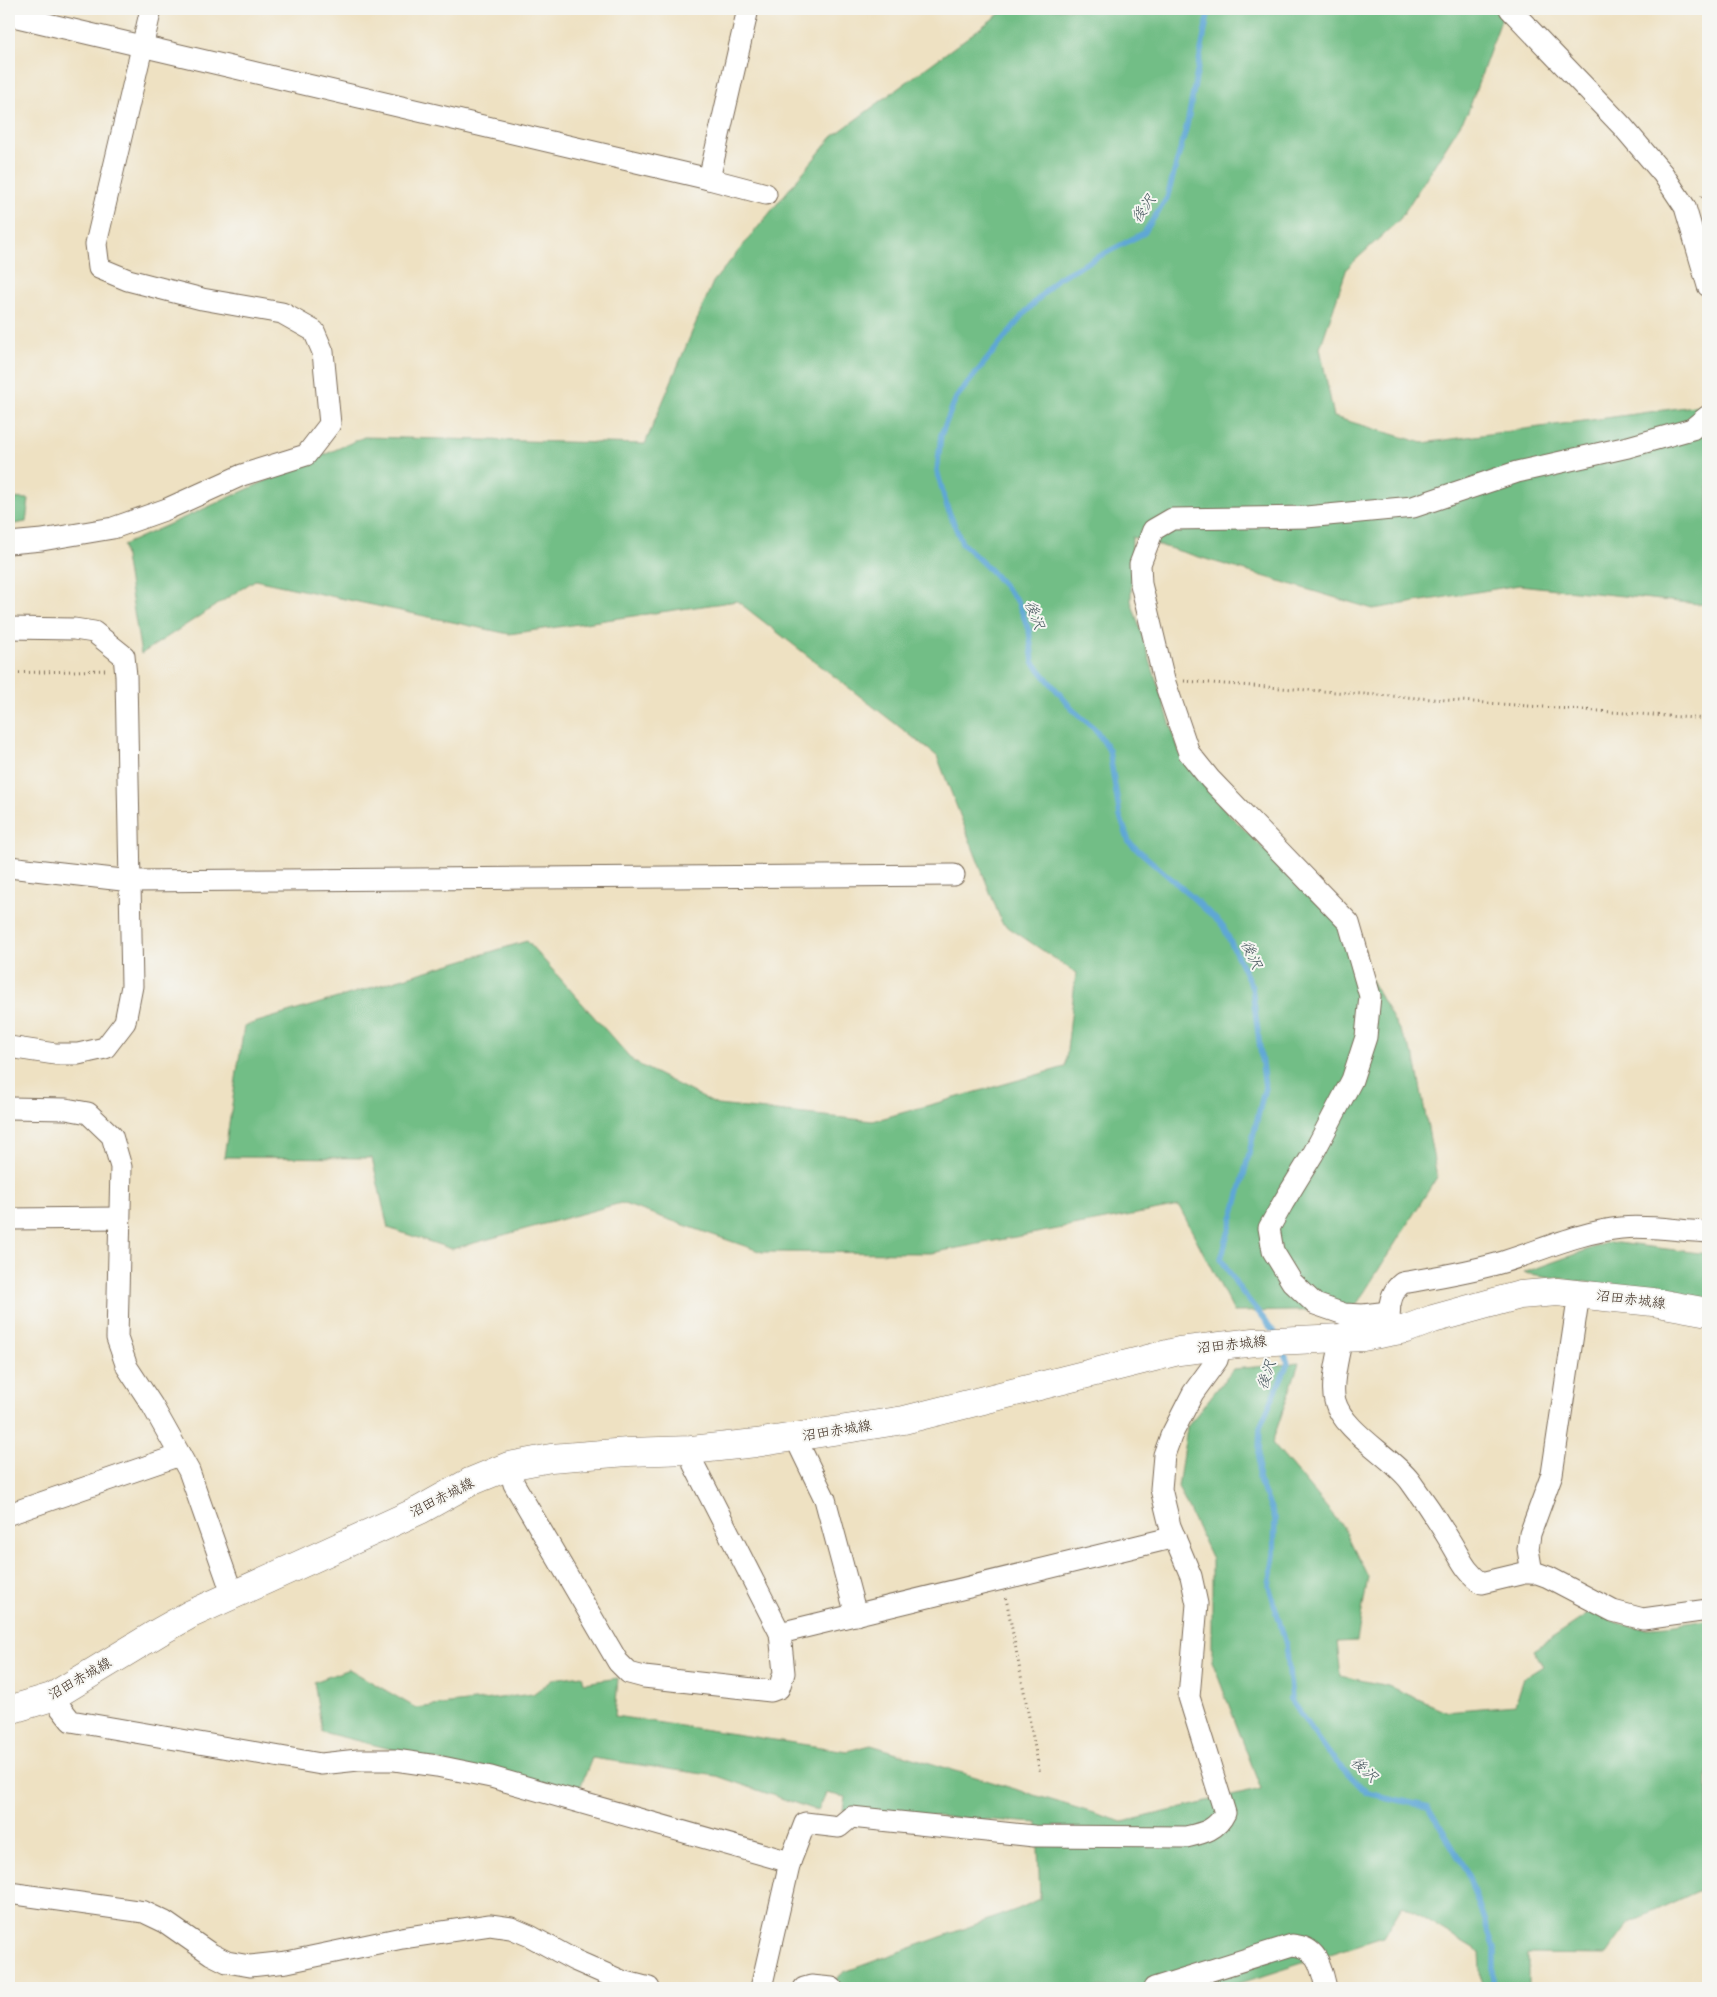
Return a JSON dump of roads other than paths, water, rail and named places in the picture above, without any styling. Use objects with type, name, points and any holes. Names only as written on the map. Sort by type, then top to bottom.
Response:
[{"type":"main road","name":"沼田赤城線","points":[[9,1710],[52,1697],[191,1614],[420,1510],[470,1482],[510,1466],[551,1458],[588,1454],[691,1450],[795,1437],[904,1420],[1179,1351],[1254,1342],[1329,1337],[1363,1337],[1390,1322],[1433,1319],[1520,1296],[1557,1292],[1653,1302],[1708,1312]]},
{"type":"street","points":[[9,543],[42,540],[113,528],[167,509],[242,475],[306,455],[330,424],[323,352],[314,331],[282,313],[202,299],[128,280],[99,268],[96,244],[152,9]]},
{"type":"street","points":[[709,179],[748,9]]},
{"type":"street","points":[[1510,9],[1623,127],[1663,174],[1685,206],[1708,286]]},
{"type":"street","points":[[9,15],[766,194]]},
{"type":"street","points":[[1708,416],[1692,428],[1628,447],[1516,472],[1413,507],[1306,517],[1172,519],[1153,530],[1140,564],[1140,584],[1164,680],[1189,753],[1210,779],[1349,923],[1370,996],[1366,1037],[1348,1088],[1313,1154],[1269,1228],[1273,1251],[1292,1282],[1315,1304],[1344,1314],[1363,1315],[1390,1322],[1392,1295],[1402,1283],[1460,1273],[1502,1262],[1578,1236],[1620,1228],[1640,1227],[1708,1232]]},
{"type":"street","points":[[9,628],[74,629],[94,632],[124,656],[131,881],[132,986],[126,1022],[104,1048],[78,1054],[63,1054],[9,1047]]},
{"type":"street","points":[[9,867],[131,881],[954,875]]},
{"type":"street","points":[[9,1108],[66,1109],[88,1113],[112,1136],[121,1167],[118,1218],[117,1338],[127,1367],[152,1405],[189,1471],[233,1596]]},
{"type":"street","points":[[9,1219],[118,1218]]},
{"type":"street","points":[[1532,1573],[1528,1550],[1530,1534],[1552,1474],[1579,1294]]},
{"type":"street","points":[[1329,1337],[1334,1400],[1338,1408],[1349,1423],[1409,1479],[1450,1540],[1467,1570],[1482,1583],[1524,1573],[1532,1573],[1548,1577],[1613,1612],[1643,1619],[1708,1610]]},
{"type":"street","points":[[761,1988],[790,1862],[805,1823],[839,1827],[851,1816],[1034,1836],[1186,1837],[1208,1832],[1221,1822],[1225,1813],[1189,1696],[1197,1604],[1191,1576],[1170,1526],[1161,1489],[1164,1455],[1171,1436],[1193,1393],[1213,1366],[1221,1346]]},
{"type":"street","points":[[795,1437],[825,1499],[856,1614]]},
{"type":"street","points":[[510,1466],[514,1484],[618,1662],[629,1673],[771,1690],[779,1688],[784,1673],[780,1633],[694,1465],[691,1450]]},
{"type":"street","points":[[9,1514],[180,1456]]},
{"type":"street","points":[[780,1633],[1174,1537]]},
{"type":"street","points":[[52,1697],[71,1720],[321,1764],[358,1760],[395,1760],[436,1766],[491,1777],[790,1862]]},
{"type":"street","points":[[9,1894],[144,1912],[165,1922],[211,1954],[227,1962],[250,1966],[313,1957],[402,1938],[490,1925],[511,1928],[574,1960],[622,1981],[649,1988]]},
{"type":"street","points":[[1154,1988],[1292,1945],[1301,1946],[1309,1950],[1320,1964],[1326,1988]]},
{"type":"street","points":[[804,1988],[811,1986],[832,1988]]},
{"type":"waterway","name":"後沢","points":[[1209,9],[1187,125],[1167,198],[1144,233],[1058,278],[1023,315],[956,398],[941,435],[937,471],[947,507],[962,543],[992,572],[1018,602],[1029,630],[1033,662],[1073,710],[1096,730],[1109,750],[1120,816],[1129,842],[1223,926],[1252,987],[1265,1087],[1240,1191],[1221,1259],[1239,1288],[1275,1333]]},
{"type":"waterway","name":"後沢","points":[[1283,1348],[1288,1363],[1260,1427],[1258,1478],[1275,1518],[1274,1555],[1269,1586],[1286,1644],[1292,1698],[1290,1699],[1327,1752],[1367,1793],[1429,1807],[1467,1872],[1494,1948],[1494,1988]]},
{"type":"waterway","points":[[1300,1988],[1306,1987]]}]
